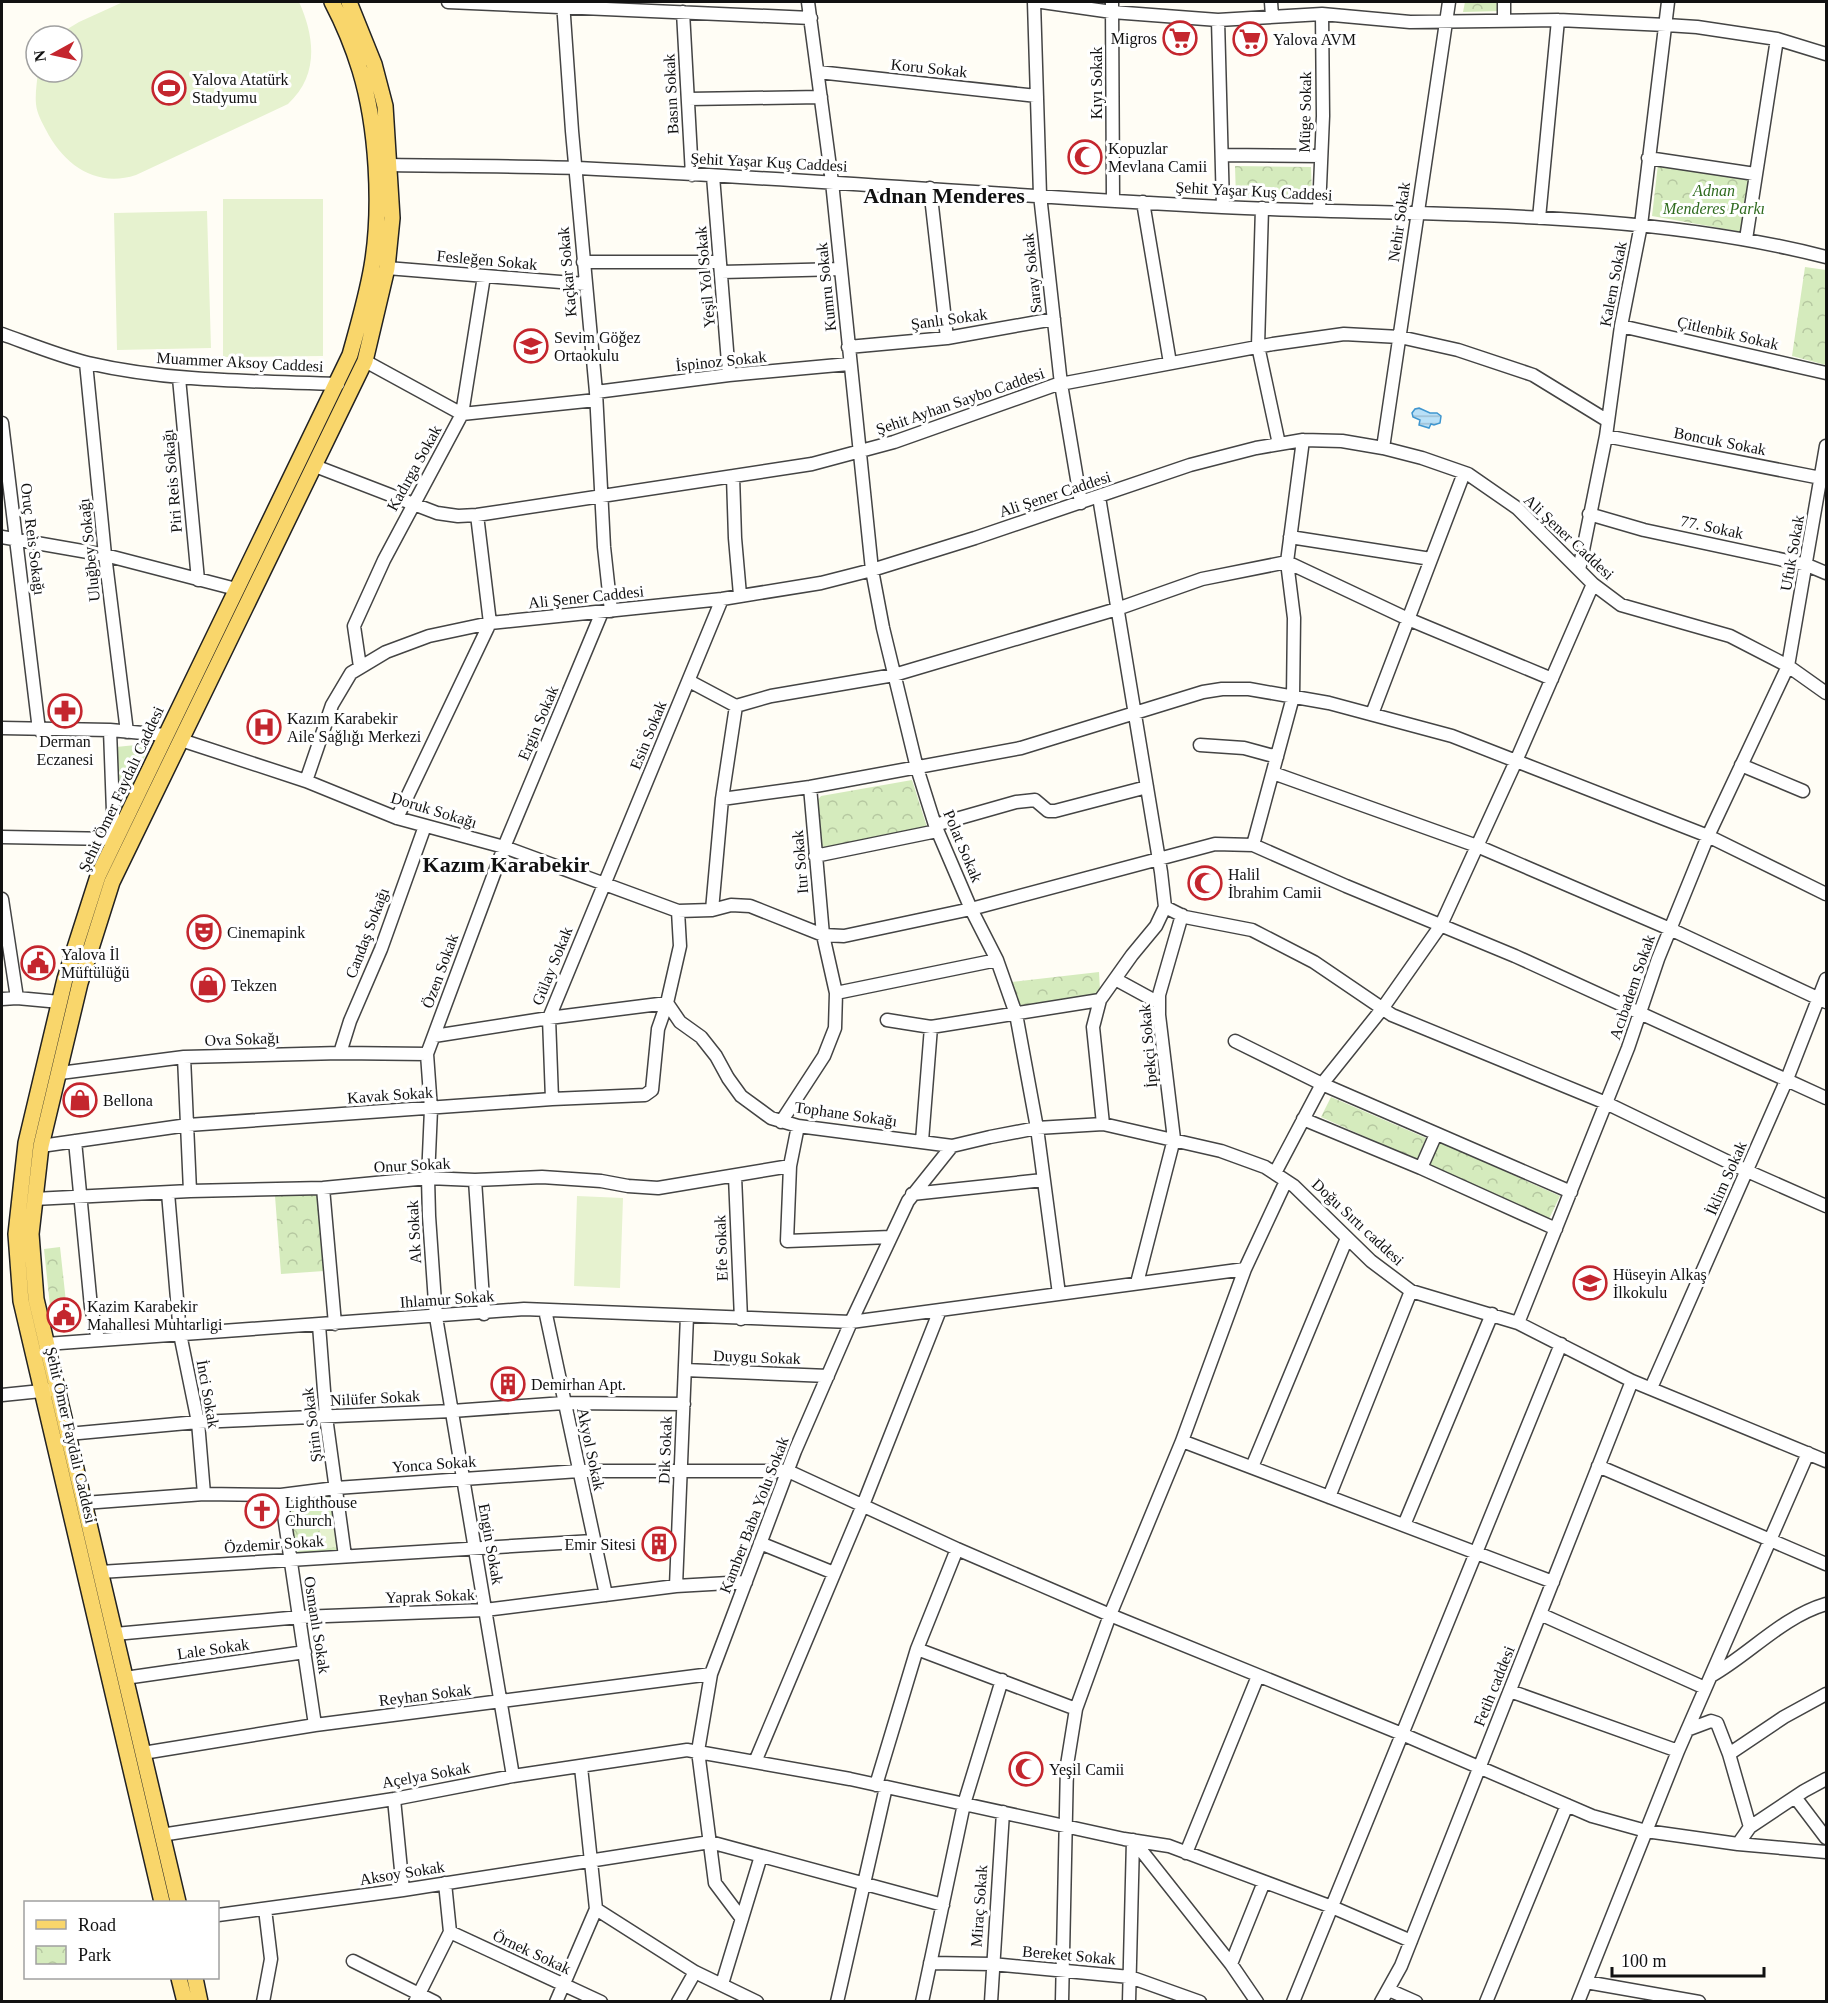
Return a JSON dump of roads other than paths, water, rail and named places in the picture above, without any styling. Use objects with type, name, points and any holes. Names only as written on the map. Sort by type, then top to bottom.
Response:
[{"type":"main road","name":"Şehit Ömer Faydalı Caddesi","points":[[178,1901],[68,1434],[49,1390],[46,1344],[36,1299],[31,1234],[41,1146],[80,983],[112,882],[365,361],[387,268],[393,218],[360,68],[332,2]]},
{"type":"main road","name":"Şehit Ömer Faydalı Caddesi","points":[[162,1901],[49,1390],[21,1301],[16,1234],[26,1143],[65,979],[98,876],[114,839],[338,384],[350,355],[372,266],[385,106],[374,64],[349,2]]},
{"type":"main road","points":[[165,735],[181,740]]},
{"type":"main road","points":[[180,1979],[185,2001]]},
{"type":"main road","points":[[196,1979],[201,2001]]},
{"type":"street","points":[[448,2],[657,6],[683,12],[811,18]]},
{"type":"street","name":"Kumru Sokak","points":[[808,2],[832,182],[858,452],[872,570]]},
{"type":"street","name":"Saray Sokak","points":[[1034,2],[1040,195],[1061,384],[1081,503]]},
{"type":"street","points":[[1042,2],[1112,7],[1218,20],[1322,14],[1410,22],[1558,20],[1697,27],[1777,39],[1827,54]]},
{"type":"street","points":[[1271,2],[1272,16]]},
{"type":"street","name":"Nehir Sokak","points":[[1383,448],[1449,2]]},
{"type":"street","points":[[1504,2],[1504,21]]},
{"type":"street","name":"Kalem Sokak","points":[[1579,570],[1606,436],[1621,326],[1641,225],[1668,2]]},
{"type":"street","name":"Kaçkar Sokak","points":[[563,4],[596,396],[607,612]]},
{"type":"street","name":"Kıyı Sokak","points":[[1112,7],[1113,200]]},
{"type":"street","name":"Basın Sokak","points":[[683,12],[692,174]]},
{"type":"street","name":"Müge Sokak","points":[[1319,210],[1323,116],[1322,14]]},
{"type":"street","points":[[1218,20],[1223,207]]},
{"type":"street","points":[[1539,218],[1558,20]]},
{"type":"street","points":[[1746,239],[1777,39]]},
{"type":"street","name":"Koru Sokak","points":[[818,72],[1037,96]]},
{"type":"street","points":[[688,99],[821,97]]},
{"type":"street","points":[[1222,155],[1321,156]]},
{"type":"street","points":[[1648,158],[1755,174]]},
{"type":"street","name":"Şehit Yaşar Kuş Caddesi","points":[[382,165],[575,168],[1223,207],[1539,218],[1641,225],[1746,239],[1827,257]]},
{"type":"street","name":"Yeşil Yol Sokak","points":[[713,176],[729,375]]},
{"type":"street","points":[[930,188],[947,338]]},
{"type":"street","points":[[1143,202],[1170,363]]},
{"type":"street","points":[[1262,208],[1258,346],[1279,444]]},
{"type":"street","points":[[583,262],[841,269]]},
{"type":"street","name":"Fesleğen Sokak","points":[[387,268],[585,284]]},
{"type":"street","name":"Kadırga Sokak","points":[[360,667],[354,626],[412,505],[462,414],[484,276]]},
{"type":"street","name":"Şanlı Sokak","points":[[848,347],[947,338],[1054,319]]},
{"type":"street","name":"Çitlenbik Sokak","points":[[1621,326],[1827,373]]},
{"type":"street","name":"Muammer Aksoy Caddesi","points":[[2,334],[86,363],[178,378],[338,384]]},
{"type":"street","name":"Şehit Ayhan Saybo Caddesi","points":[[315,466],[437,513],[458,516],[477,515],[812,464],[894,442],[1061,384],[1258,346],[1344,334],[1400,337],[1458,350],[1533,375],[1608,421]]},
{"type":"street","points":[[365,361],[462,414]]},
{"type":"street","name":"Uluğbey Sokağı","points":[[86,363],[105,555],[128,732]]},
{"type":"street","name":"İspinoz Sokak","points":[[462,414],[729,375],[849,364]]},
{"type":"street","name":"Piri Reis Sokağı","points":[[178,378],[198,580]]},
{"type":"street","name":"Oruç Reis Sokağı","points":[[2,423],[39,730]]},
{"type":"street","name":"Boncuk Sokak","points":[[1606,436],[1824,478]]},
{"type":"street","points":[[1253,844],[1293,697],[1294,618],[1287,562],[1303,440]]},
{"type":"street","name":"Ali Şener Caddesi","points":[[306,781],[332,705],[351,673],[386,652],[429,636],[490,623],[722,599],[821,583],[872,570],[1081,503],[1190,465],[1256,448],[1303,440],[1342,441],[1383,448],[1422,458],[1464,473],[1517,508],[1593,584],[1621,605],[1730,636],[1788,666],[1827,693]]},
{"type":"street","name":"Ufuk Sokak","points":[[1788,666],[1824,478],[1827,446]]},
{"type":"street","points":[[1372,714],[1464,473]]},
{"type":"street","points":[[733,476],[740,596]]},
{"type":"street","points":[[1099,497],[1165,907],[1156,926],[1100,1000],[1093,1027],[1102,1124]]},
{"type":"street","name":"77. Sokak","points":[[1589,514],[1644,530],[1807,565],[1827,573]]},
{"type":"street","points":[[397,818],[490,623],[477,515]]},
{"type":"street","points":[[2,537],[105,555],[236,589]]},
{"type":"street","points":[[1290,537],[1431,559]]},
{"type":"street","points":[[689,681],[736,706],[771,696],[894,675],[1118,609],[1203,579],[1287,562],[1408,619],[1552,679]]},
{"type":"street","name":"Polat Sokak","points":[[872,570],[894,675],[917,768],[936,828],[971,909],[997,960],[1016,1014],[1037,1128],[1042,1180],[1059,1294]]},
{"type":"street","points":[[1275,1173],[1322,1084],[1382,1009],[1441,925],[1593,584]]},
{"type":"street","name":"Esin Sokak","points":[[604,883],[722,599]]},
{"type":"street","name":"Ergin Sokak","points":[[504,847],[607,612]]},
{"type":"street","name":"Acıbadem Sokak","points":[[1518,1323],[1629,1048],[1670,930],[1708,836],[1788,666]]},
{"type":"street","points":[[722,799],[810,787],[1021,748],[1203,692],[1222,688],[1249,689],[1329,703],[1452,736],[1708,836],[1827,894]]},
{"type":"street","points":[[712,910],[722,799],[736,706]]},
{"type":"street","points":[[2,728],[110,730],[165,735]]},
{"type":"street","points":[[2,837],[114,839],[110,730]]},
{"type":"street","name":"Doruk Sokağı","points":[[181,740],[306,781],[397,818],[504,847],[678,911]]},
{"type":"street","points":[[1200,745],[1244,748],[1277,757]]},
{"type":"street","points":[[1741,765],[1803,791]]},
{"type":"street","points":[[1273,773],[1478,846],[1823,1000]]},
{"type":"street","name":"Itır Sokak","points":[[781,1122],[824,1056],[835,1028],[836,993],[823,935],[810,787]]},
{"type":"street","points":[[815,856],[936,828],[1016,802],[1035,800],[1048,811],[1055,811],[1147,787]]},
{"type":"street","name":"Candaş Sokağı","points":[[340,1053],[350,1021],[381,949],[425,826]]},
{"type":"street","points":[[434,1036],[667,1003],[680,946],[678,911],[712,910],[731,905],[750,906],[823,935],[844,936],[971,909],[1215,844],[1253,844],[1346,886],[1515,956],[1827,1098]]},
{"type":"street","name":"Özen Sokak","points":[[431,1109],[427,1054],[504,847]]},
{"type":"street","name":"Gülay Sokak","points":[[552,1100],[549,1018],[604,883]]},
{"type":"street","points":[[2,899],[16,998]]},
{"type":"street","points":[[1165,907],[1182,915],[1252,930],[1314,962],[1392,1015],[1606,1103],[1747,1171],[1827,1206]]},
{"type":"street","name":"İpekçi Sokak","points":[[1174,1139],[1159,1015],[1159,994],[1182,915]]},
{"type":"street","points":[[836,993],[997,960]]},
{"type":"street","points":[[1115,979],[1159,1003]]},
{"type":"street","name":"İklim Sokak","points":[[1651,1388],[1823,1000],[1827,979]]},
{"type":"street","points":[[2,999],[60,1002]]},
{"type":"street","points":[[887,1020],[931,1028],[1100,1000]]},
{"type":"street","name":"Kavak Sokak","points":[[41,1146],[188,1125],[645,1095],[652,1090],[658,1029],[667,1003]]},
{"type":"street","name":"Tophane Sokağı","points":[[667,1003],[680,1022],[701,1037],[711,1049],[741,1096],[771,1118],[798,1126],[952,1146]]},
{"type":"street","points":[[922,1141],[931,1028]]},
{"type":"street","points":[[1235,1041],[1322,1084],[1570,1192]]},
{"type":"street","name":"Ova Sokağı","points":[[60,1073],[184,1057],[340,1053],[427,1054]]},
{"type":"street","points":[[184,1057],[190,1191]]},
{"type":"street","name":"Ak Sokak","points":[[431,1109],[428,1178],[436,1317]]},
{"type":"street","points":[[1303,1119],[1421,1168],[1556,1229]]},
{"type":"street","name":"Doğu Sırtı caddesi","points":[[952,1146],[1037,1128],[1102,1124],[1221,1151],[1265,1167],[1286,1181],[1371,1261],[1411,1291],[1518,1323],[1632,1381],[1827,1461]]},
{"type":"street","points":[[798,1126],[790,1166],[787,1241],[891,1237]]},
{"type":"street","points":[[1421,1168],[1436,1134]]},
{"type":"street","points":[[1137,1283],[1174,1139]]},
{"type":"street","points":[[75,1141],[91,1307],[98,1340]]},
{"type":"street","name":"Kamber Baba Yolu Sokak","points":[[742,1919],[715,1883],[698,1751],[711,1674],[788,1471],[851,1322],[912,1194],[952,1146]]},
{"type":"street","name":"Onur Sokak","points":[[34,1199],[190,1191],[323,1188],[428,1178],[475,1180],[543,1177],[601,1180],[628,1186],[658,1188],[790,1166]]},
{"type":"street","name":"Efe Sokak","points":[[735,1176],[741,1319]]},
{"type":"street","points":[[475,1180],[484,1314]]},
{"type":"street","points":[[912,1194],[1042,1180]]},
{"type":"street","points":[[1062,2001],[1067,1766],[1076,1709],[1110,1615],[1182,1441],[1245,1269],[1286,1181]]},
{"type":"street","points":[[323,1188],[335,1324]]},
{"type":"street","name":"İnci Sokak","points":[[168,1193],[180,1334],[198,1422],[204,1494]]},
{"type":"street","points":[[1252,1467],[1347,1238]]},
{"type":"street","name":"Ihlamur Sokak","points":[[46,1344],[484,1314],[524,1309],[851,1322],[1245,1269]]},
{"type":"street","points":[[1329,1497],[1411,1291]]},
{"type":"street","name":"Akyol Sokak","points":[[545,1310],[606,1594]]},
{"type":"street","points":[[755,1762],[863,1505],[940,1310]]},
{"type":"street","points":[[1404,1525],[1492,1314]]},
{"type":"street","name":"Dik Sokak","points":[[676,1586],[687,1316]]},
{"type":"street","name":"Engin Sokak","points":[[436,1317],[513,1776]]},
{"type":"street","name":"Şirin Sokak","points":[[319,1325],[326,1417],[345,1556]]},
{"type":"street","points":[[1293,2001],[1562,1344]]},
{"type":"street","name":"Duygu Sokak","points":[[685,1371],[828,1376]]},
{"type":"street","name":"Fetih caddesi","points":[[1381,2001],[1389,1990],[1411,1941],[1632,1381]]},
{"type":"street","points":[[2,1395],[49,1390]]},
{"type":"street","name":"Nilüfer Sokak","points":[[68,1434],[198,1422],[452,1411],[564,1403],[684,1404]]},
{"type":"street","points":[[1182,1441],[1553,1582]]},
{"type":"street","points":[[1578,2001],[1678,1751],[1808,1453]]},
{"type":"street","points":[[1598,1466],[1827,1564]]},
{"type":"street","name":"Yonca Sokak","points":[[84,1503],[204,1494],[281,1495],[336,1488],[579,1471],[788,1471]]},
{"type":"street","points":[[788,1471],[957,1549],[1110,1615],[1402,1734],[1592,1816],[1646,1831],[1738,1844],[1827,1852]]},
{"type":"street","name":"Osmanlı Sokak","points":[[281,1495],[315,1725]]},
{"type":"street","name":"Özdemir Sokak","points":[[100,1572],[593,1541]]},
{"type":"street","points":[[760,1543],[834,1573]]},
{"type":"street","points":[[837,2001],[864,1883],[881,1786],[917,1648],[957,1549]]},
{"type":"street","name":"Yaprak Sokak","points":[[115,1634],[300,1617],[485,1610],[676,1586],[746,1582]]},
{"type":"street","points":[[1708,1682],[1783,1625],[1827,1604]]},
{"type":"street","points":[[1540,1614],[1708,1682]]},
{"type":"street","points":[[917,1648],[1076,1709]]},
{"type":"street","name":"Lale Sokak","points":[[125,1678],[305,1652]]},
{"type":"street","name":"Reyhan Sokak","points":[[143,1753],[315,1725],[711,1674]]},
{"type":"street","points":[[1186,1853],[1258,1676]]},
{"type":"street","points":[[922,2001],[964,1804],[1002,1680]]},
{"type":"street","points":[[1510,1691],[1678,1751]]},
{"type":"street","points":[[1729,1754],[1784,1717],[1827,1694]]},
{"type":"street","points":[[1687,1730],[1711,1721],[1718,1723],[1750,1827]]},
{"type":"street","name":"Açelya Sokak","points":[[161,1835],[394,1798],[513,1776],[687,1750],[881,1786],[1169,1846],[1332,1907],[1411,1941]]},
{"type":"street","points":[[556,2001],[596,1909],[581,1767]]},
{"type":"street","points":[[1738,1844],[1750,1827],[1827,1779]]},
{"type":"street","points":[[1795,1797],[1827,1838]]},
{"type":"street","points":[[394,1798],[404,1890]]},
{"type":"street","points":[[1486,2001],[1567,1805]]},
{"type":"street","name":"Miraç Sokak","points":[[990,2001],[1003,1812]]},
{"type":"street","points":[[1133,1840],[1231,1964],[1257,2001]]},
{"type":"street","points":[[1129,2001],[1133,1840]]},
{"type":"street","points":[[710,1842],[943,1905]]},
{"type":"street","name":"Aksoy Sokak","points":[[219,1915],[404,1890],[710,1842]]},
{"type":"street","points":[[722,1984],[761,1856]]},
{"type":"street","points":[[1231,1964],[1264,1882]]},
{"type":"street","points":[[417,1997],[450,1932],[444,1883]]},
{"type":"street","points":[[263,2001],[270,1959],[265,1909]]},
{"type":"street","points":[[596,1909],[695,1972],[757,2001]]},
{"type":"street","name":"Örnek Sokak","points":[[450,1932],[601,2001]]},
{"type":"street","points":[[353,1961],[417,1997],[435,2001]]},
{"type":"street","name":"Bereket Sokak","points":[[930,1963],[992,1964],[1130,1977],[1200,2001]]},
{"type":"street","points":[[678,2001],[695,1972]]},
{"type":"street","points":[[1586,1982],[1699,2001]]},
{"type":"street","points":[[1389,1990],[1416,2001]]},
{"type":"water","points":[[1419,408],[1430,413],[1437,413],[1441,416],[1440,423],[1431,424],[1429,428],[1419,425],[1420,420],[1413,417],[1412,413]]},
{"type":"place","name":"Migros","points":[[1180,38]]},
{"type":"place","name":"Yalova AVM","points":[[1250,39]]},
{"type":"place","name":"Yalova Atatürk Stadyumu","points":[[169,88]]},
{"type":"place","name":"Kopuzlar Mevlana Camii","points":[[1085,157]]},
{"type":"place","name":"Sevim Göğez Ortaokulu","points":[[531,346]]},
{"type":"place","name":"Derman Eczanesi","points":[[65,711]]},
{"type":"place","name":"Kazım Karabekir Aile Sağlığı Merkezi","points":[[264,727]]},
{"type":"place","name":"Halil İbrahim Camii","points":[[1205,883]]},
{"type":"place","name":"Cinemapink","points":[[204,932]]},
{"type":"place","name":"Yalova İl Müftülüğü","points":[[38,963]]},
{"type":"place","name":"Tekzen","points":[[208,985]]},
{"type":"place","name":"Bellona","points":[[80,1100]]},
{"type":"place","name":"Hüseyin Alkaş İlkokulu","points":[[1590,1283]]},
{"type":"place","name":"Kazim Karabekir Mahallesi Muhtarligi","points":[[64,1315]]},
{"type":"place","name":"Demirhan Apt.","points":[[508,1384]]},
{"type":"place","name":"Lighthouse Church","points":[[262,1511]]},
{"type":"place","name":"Emir Sitesi","points":[[659,1544]]},
{"type":"place","name":"Yeşil Camii","points":[[1026,1769]]},
{"type":"district","name":"Adnan Menderes","points":[[944,195]]},
{"type":"district","name":"Kazım Karabekir","points":[[506,864]]},
{"type":"park label","name":"Adnan Menderes Parkı","points":[[1714,199]]}]
